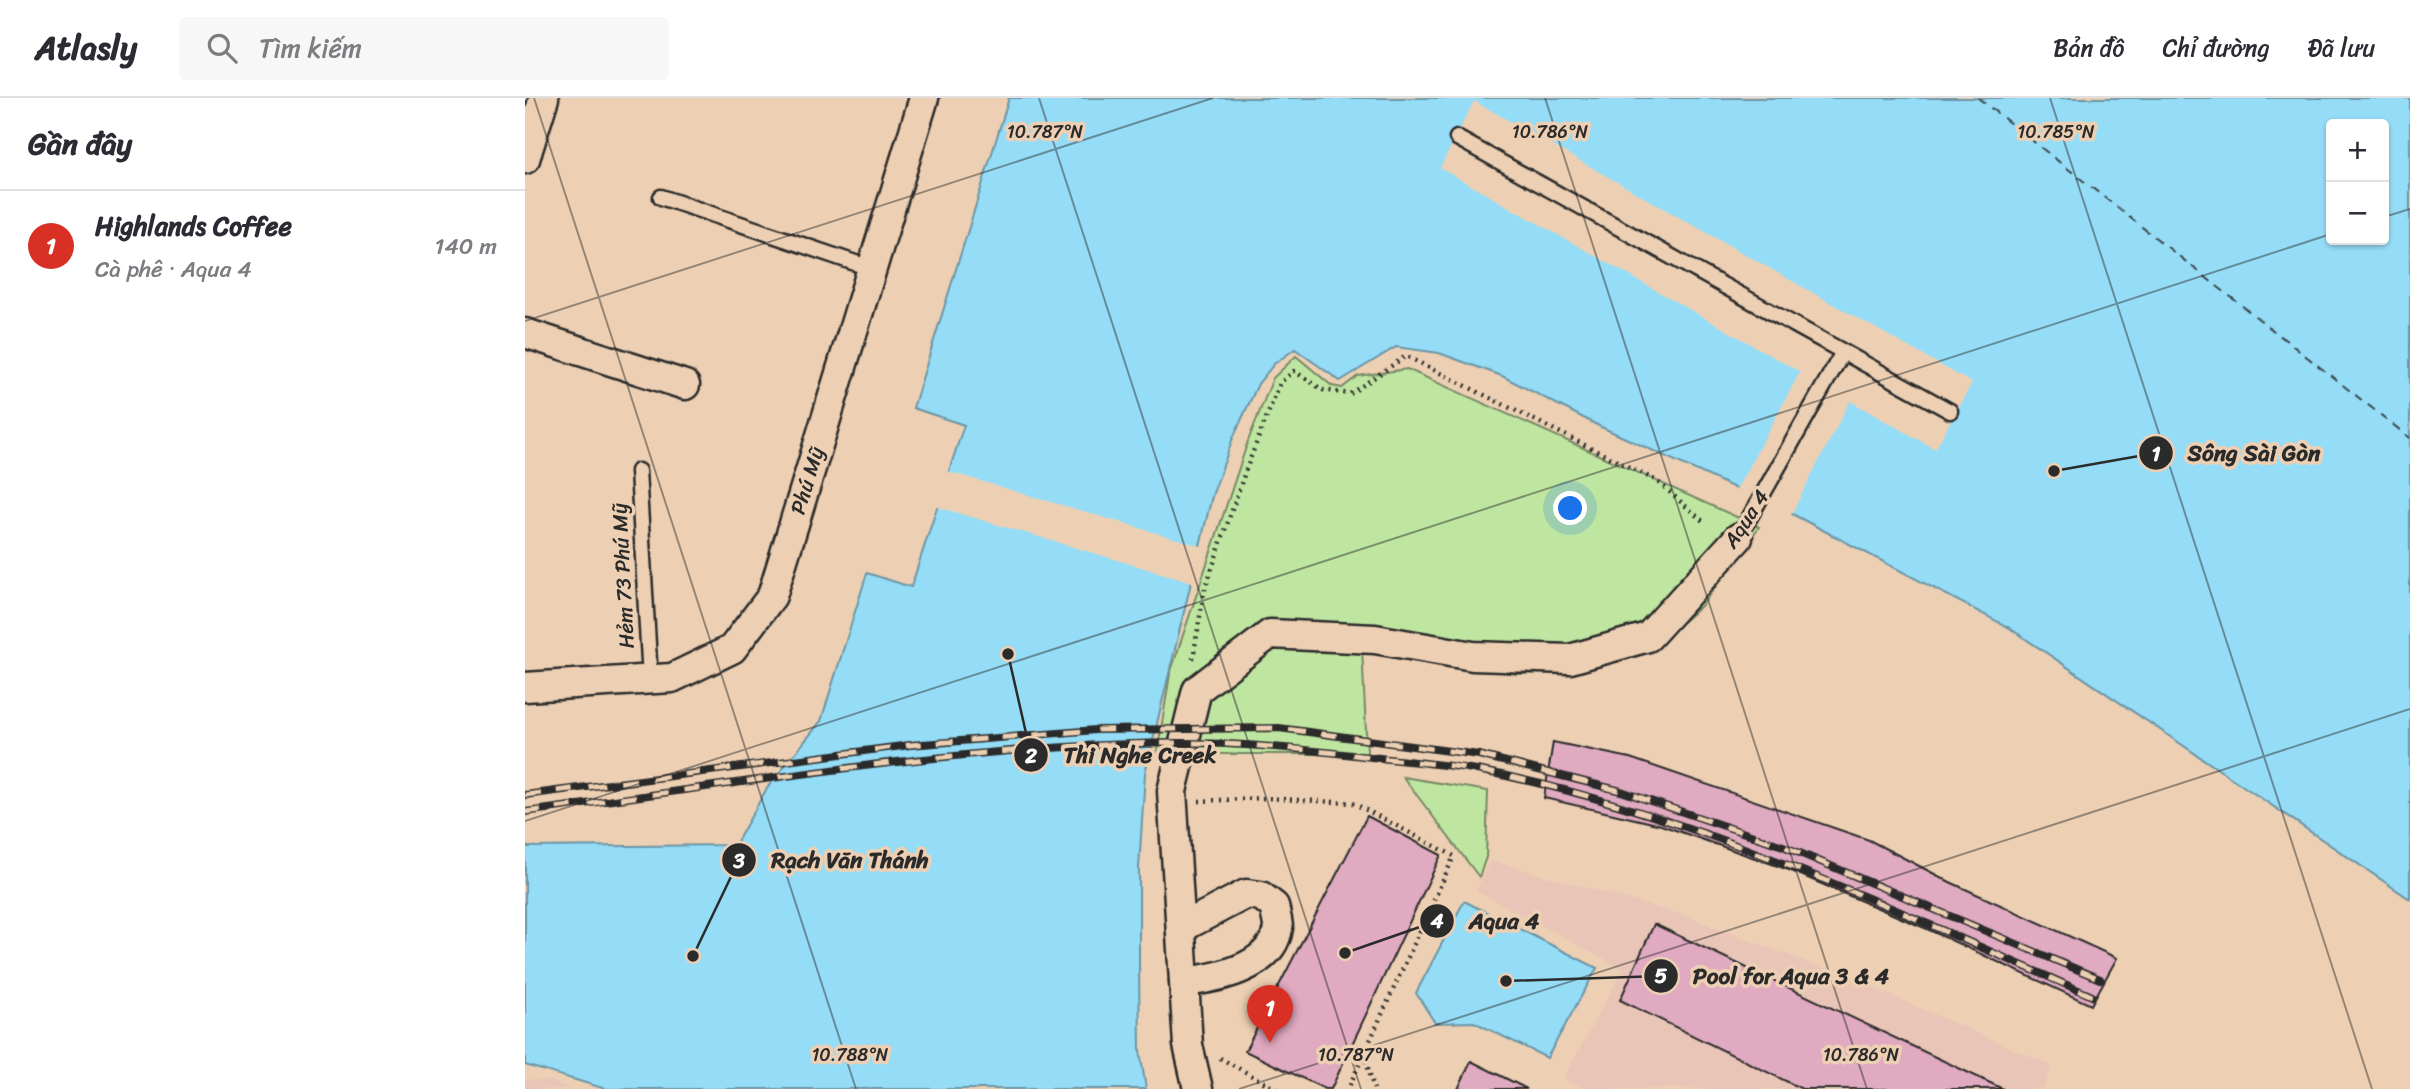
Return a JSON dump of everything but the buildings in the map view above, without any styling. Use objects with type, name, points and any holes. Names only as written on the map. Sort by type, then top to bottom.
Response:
[{"type":"street","name":"Phú Mỹ","points":[[525,687],[672,678],[732,649],[772,596],[924,98]]},
{"type":"street","points":[[525,159],[537,101]]},
{"type":"street","points":[[525,333],[685,385]]},
{"type":"street","name":"Aqua 4","points":[[1198,1089],[1188,1045],[1171,791],[1197,690],[1270,634],[1375,639],[1473,656],[1570,659],[1648,637],[1738,538]]},
{"type":"street","points":[[1181,928],[1246,894],[1261,896],[1273,906],[1278,927],[1268,950],[1255,963],[1184,982]]},
{"type":"lane","points":[[1457,138],[1950,411]]},
{"type":"lane","points":[[661,197],[870,268]]},
{"type":"lane","name":"Aqua 4","points":[[1738,538],[1843,352]]},
{"type":"lane","name":"Hẻm 73 Phú Mỹ","points":[[638,471],[650,679]]},
{"type":"path","points":[[1191,670],[1204,592],[1241,484],[1280,383],[1294,371],[1323,390],[1350,394],[1406,356],[1657,481],[1705,523]]},
{"type":"path","points":[[1192,802],[1265,798],[1353,803],[1454,856],[1348,1089]]},
{"type":"path","points":[[1364,1053],[1374,1089]]},
{"type":"path","points":[[1218,1057],[1276,1089]]},
{"type":"shaded area","points":[[1490,860],[1683,915],[1872,987],[2053,1066],[2042,1089],[1585,1089],[1563,1079],[1623,969],[1476,891]]},
{"type":"shaded area","points":[[525,1079],[551,1081],[573,1089],[525,1089]]},
{"type":"green space","points":[[1296,356],[1332,386],[1342,388],[1358,376],[1407,369],[1759,527],[1702,605],[1684,621],[1657,639],[1614,660],[1577,672],[1516,674],[1362,647],[1367,754],[1157,754],[1170,674],[1248,441],[1273,378]]},
{"type":"green space","points":[[1403,777],[1488,791],[1486,857],[1479,877]]},
{"type":"water","points":[[1009,98],[2410,98],[2410,899],[2008,627],[1796,516],[1599,426],[1502,376],[1439,353],[1396,347],[1340,381],[1295,349],[1274,364],[1258,384],[1233,438],[1212,496],[1145,773],[1139,868],[1139,966],[1140,1051],[1146,1089],[606,1089],[525,1065],[525,847],[735,845],[767,788],[821,721],[867,573],[911,587],[964,425],[913,408]]},
{"type":"water","points":[[1464,901],[1597,968],[1547,1058],[1474,1022],[1435,1023],[1416,993]]},
{"type":"pier","points":[[1474,101],[1972,383],[1935,449],[1850,401],[1790,517],[1735,492],[1800,372],[1440,168]]},
{"type":"pier","points":[[946,471],[1204,547],[1195,583],[934,506]]},
{"type":"ferry route","points":[[1978,98],[2410,438]]},
{"type":"railway","points":[[525,795],[910,745],[1096,730],[1279,728],[1479,755],[1621,791],[1783,846],[2100,979]]},
{"type":"railway","points":[[525,812],[847,768],[1008,751],[1089,746],[1170,743],[1249,745],[1441,765],[1557,788],[1714,837],[1791,866],[2092,996]]},
{"type":"place","name":"Sông Sài Gòn","points":[[2054,471]]},
{"type":"place","name":"Thi Nghe Creek","points":[[1008,654]]},
{"type":"place","name":"Aqua 4","points":[[1345,953]]},
{"type":"place","name":"Rạch Văn Thánh","points":[[693,956]]},
{"type":"place","name":"Pool for Aqua 3 & 4","points":[[1506,981]]},
{"type":"place","name":"Highlands Coffee","points":[[1270,1043]]}]
